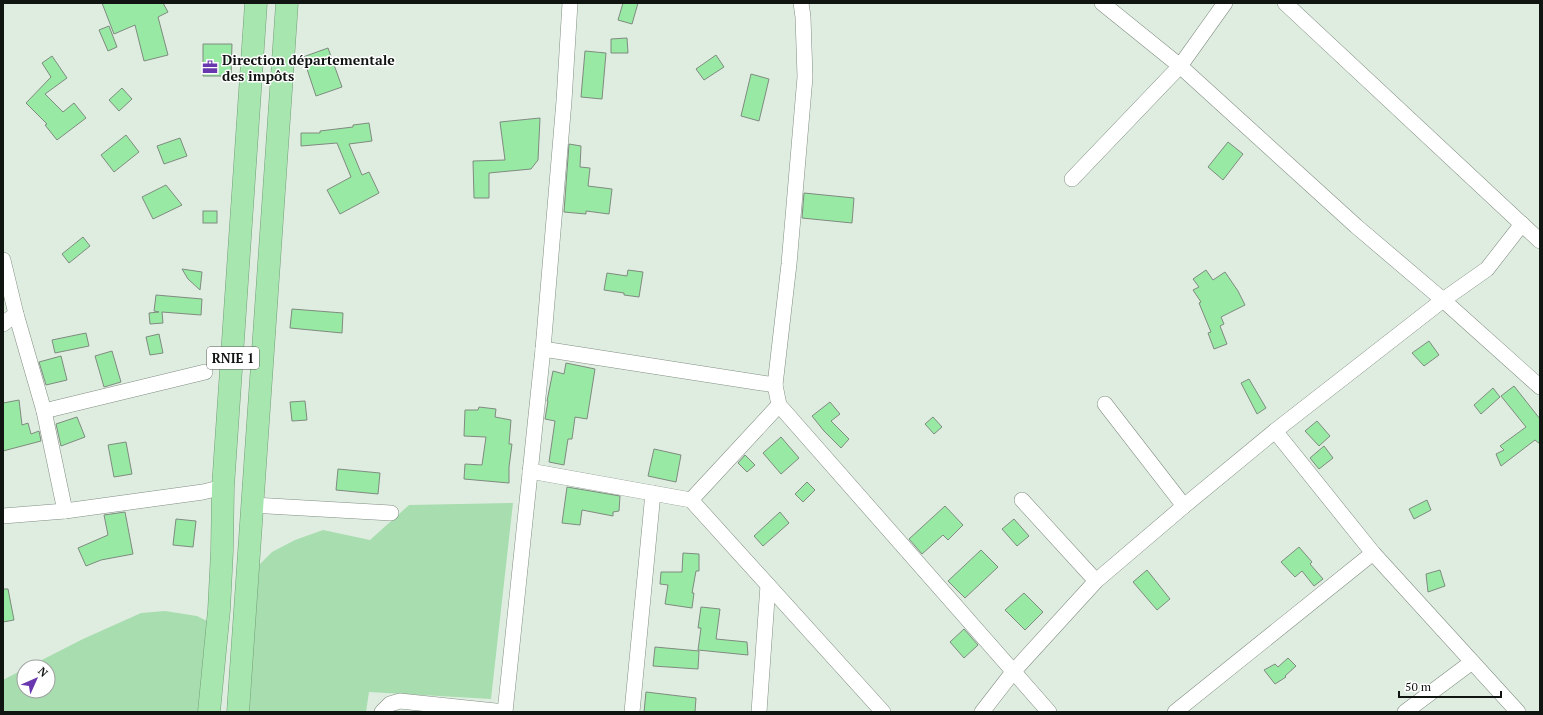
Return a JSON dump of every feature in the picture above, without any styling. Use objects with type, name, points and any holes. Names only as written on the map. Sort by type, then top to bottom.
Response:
[{"type":"highway","name":"RNIE 1","points":[[209,712],[219,603],[222,551],[223,487],[256,3]]},
{"type":"highway","name":"RNIE 1","points":[[238,712],[287,3]]},
{"type":"street","points":[[382,712],[390,704],[400,701],[505,712],[543,349],[563,109],[570,3]]},
{"type":"street","points":[[801,3],[803,17],[805,77],[788,264],[775,385],[779,405],[1049,712]]},
{"type":"street","points":[[1102,3],[1180,66],[1356,226],[1443,300],[1540,388]]},
{"type":"street","points":[[1072,179],[1180,66],[1225,3]]},
{"type":"street","points":[[1285,3],[1540,241]]},
{"type":"street","points":[[982,712],[1014,672],[1096,581],[1275,430],[1443,300],[1487,269],[1522,224]]},
{"type":"street","points":[[3,260],[16,314],[44,411],[65,511]]},
{"type":"street","points":[[3,324],[16,314]]},
{"type":"street","points":[[543,349],[775,385]]},
{"type":"street","points":[[44,411],[205,372]]},
{"type":"street","points":[[1105,404],[1184,506]]},
{"type":"street","points":[[691,500],[779,405]]},
{"type":"street","points":[[1275,430],[1373,553],[1518,712]]},
{"type":"street","points":[[530,471],[691,500],[884,712]]},
{"type":"street","points":[[3,516],[65,511],[203,492],[223,487]]},
{"type":"street","points":[[632,712],[653,493]]},
{"type":"street","points":[[1022,500],[1096,581]]},
{"type":"street","points":[[252,504],[391,513]]},
{"type":"street","points":[[1175,712],[1373,553]]},
{"type":"street","points":[[759,712],[768,585]]},
{"type":"street","points":[[1405,712],[1472,662]]},
{"type":"green space","points":[[513,503],[491,699],[369,692],[366,712],[248,712],[259,565],[272,552],[295,540],[323,530],[370,540],[409,505]]},
{"type":"green space","points":[[165,611],[197,616],[219,627],[214,712],[3,712],[3,680],[16,673],[16,699],[56,699],[56,659],[44,659],[83,639],[141,613]]},
{"type":"building","points":[[102,3],[163,3],[168,12],[158,17],[168,55],[144,61],[135,25],[114,34]]},
{"type":"building","points":[[623,3],[638,3],[632,24],[618,20]]},
{"type":"building","points":[[109,26],[117,47],[108,51],[99,30]]},
{"type":"building","points":[[627,38],[628,53],[611,53],[611,39]]},
{"type":"building","points":[[203,44],[232,44],[231,76],[203,76]]},
{"type":"building","points":[[328,48],[342,87],[316,96],[303,57]]},
{"type":"building","points":[[585,51],[606,53],[602,99],[581,97]]},
{"type":"building","points":[[716,55],[724,67],[704,80],[696,69]]},
{"type":"building","points":[[52,56],[67,78],[45,94],[63,112],[74,103],[86,118],[57,140],[45,125],[47,124],[26,103],[51,77],[42,63]]},
{"type":"building","points":[[751,74],[769,79],[759,121],[741,116]]},
{"type":"building","points":[[122,88],[132,99],[119,111],[109,100]]},
{"type":"building","points":[[540,118],[538,160],[531,169],[489,173],[489,198],[474,198],[473,161],[505,160],[500,122]]},
{"type":"building","points":[[369,123],[372,141],[349,144],[362,175],[369,172],[379,193],[340,214],[327,190],[351,177],[337,143],[301,146],[301,133],[320,133],[320,131],[353,127],[353,125]]},
{"type":"building","points":[[126,135],[139,152],[114,172],[101,155]]},
{"type":"building","points":[[180,138],[187,156],[164,164],[157,146]]},
{"type":"building","points":[[1228,142],[1243,154],[1223,180],[1208,167]]},
{"type":"building","points":[[569,144],[581,146],[580,167],[590,168],[588,186],[612,189],[609,214],[586,211],[586,214],[564,212]]},
{"type":"building","points":[[166,185],[182,205],[153,219],[142,197]]},
{"type":"building","points":[[804,193],[854,198],[852,223],[802,218]]},
{"type":"building","points":[[203,211],[217,211],[217,223],[203,223]]},
{"type":"building","points":[[83,237],[90,246],[69,263],[62,254]]},
{"type":"building","points":[[182,269],[202,272],[200,290],[188,279]]},
{"type":"building","points":[[628,270],[643,272],[639,297],[604,290],[607,273],[627,276]]},
{"type":"building","points":[[1206,270],[1213,280],[1225,272],[1238,291],[1245,305],[1221,317],[1224,324],[1220,326],[1227,344],[1214,349],[1208,333],[1211,332],[1199,303],[1201,302],[1193,290],[1199,287],[1193,279]]},
{"type":"building","points":[[156,295],[202,299],[201,315],[162,312],[163,323],[150,324],[149,313],[159,312],[154,311]]},
{"type":"building","points":[[292,309],[343,313],[342,333],[290,328]]},
{"type":"building","points":[[86,333],[89,346],[55,353],[52,340]]},
{"type":"building","points":[[159,334],[163,353],[150,355],[146,337]]},
{"type":"building","points":[[1429,341],[1439,355],[1424,366],[1412,353]]},
{"type":"building","points":[[112,351],[121,382],[104,387],[95,356]]},
{"type":"building","points":[[61,356],[67,380],[46,385],[39,362]]},
{"type":"building","points":[[566,363],[595,369],[587,419],[575,417],[572,439],[568,439],[564,465],[549,462],[555,421],[545,419],[553,371],[564,374]]},
{"type":"building","points":[[1249,379],[1266,408],[1257,414],[1241,383]]},
{"type":"building","points":[[1514,386],[1540,419],[1540,444],[1535,440],[1501,466],[1496,454],[1504,450],[1500,446],[1526,427],[1501,396]]},
{"type":"building","points":[[1493,388],[1500,397],[1481,414],[1474,405]]},
{"type":"building","points":[[19,400],[22,425],[28,423],[31,434],[39,431],[41,441],[3,451],[3,403]]},
{"type":"building","points":[[305,401],[307,420],[292,421],[290,402]]},
{"type":"building","points":[[830,402],[840,414],[831,421],[849,439],[841,448],[812,416]]},
{"type":"building","points":[[479,407],[496,409],[495,417],[511,420],[509,444],[512,444],[509,467],[509,483],[464,479],[465,464],[482,465],[486,437],[464,436],[465,410],[478,410]]},
{"type":"building","points":[[77,417],[85,437],[61,446],[56,424]]},
{"type":"building","points":[[933,417],[942,427],[934,434],[925,424]]},
{"type":"building","points":[[1317,421],[1330,436],[1319,446],[1305,431]]},
{"type":"building","points":[[781,437],[799,458],[781,474],[763,453]]},
{"type":"building","points":[[126,442],[132,474],[114,477],[108,445]]},
{"type":"building","points":[[1324,446],[1333,458],[1319,469],[1310,458]]},
{"type":"building","points":[[654,449],[681,455],[676,482],[648,476]]},
{"type":"building","points":[[745,455],[755,465],[747,472],[738,463]]},
{"type":"building","points":[[338,469],[380,473],[378,494],[336,490]]},
{"type":"building","points":[[807,482],[815,490],[803,502],[795,494]]},
{"type":"building","points":[[567,487],[620,496],[619,511],[613,512],[613,516],[582,510],[580,525],[562,523]]},
{"type":"building","points":[[1427,500],[1431,510],[1414,519],[1409,509]]},
{"type":"building","points":[[945,506],[963,525],[948,540],[943,535],[922,554],[909,539]]},
{"type":"building","points":[[125,512],[133,554],[101,560],[86,566],[78,548],[108,535],[104,515]]},
{"type":"building","points":[[780,512],[789,523],[763,546],[754,536]]},
{"type":"building","points":[[176,519],[196,521],[193,547],[173,545]]},
{"type":"building","points":[[1014,519],[1029,536],[1017,546],[1002,529]]},
{"type":"building","points":[[1299,547],[1312,562],[1310,564],[1323,579],[1314,586],[1302,571],[1295,577],[1281,562]]},
{"type":"building","points":[[981,550],[998,567],[965,598],[948,581]]},
{"type":"building","points":[[683,553],[699,554],[699,571],[696,571],[692,593],[694,593],[692,608],[665,604],[668,585],[660,584],[661,572],[682,572]]},
{"type":"building","points":[[1147,570],[1170,599],[1157,610],[1133,582]]},
{"type":"building","points":[[1440,570],[1445,586],[1428,592],[1426,574]]},
{"type":"building","points":[[3,589],[8,589],[14,620],[3,622]]},
{"type":"building","points":[[1024,593],[1043,612],[1025,630],[1005,610]]},
{"type":"building","points":[[701,607],[720,609],[716,639],[747,642],[748,655],[698,650],[701,628],[698,628]]},
{"type":"building","points":[[964,629],[978,645],[964,658],[950,642]]},
{"type":"building","points":[[655,647],[699,651],[698,669],[653,666]]},
{"type":"building","points":[[1288,658],[1296,666],[1285,676],[1286,677],[1275,684],[1264,670],[1275,664],[1278,667]]},
{"type":"building","points":[[646,692],[696,698],[695,712],[644,712]]},
{"type":"place","name":"Direction départementale des impôts","points":[[210,67]]}]
